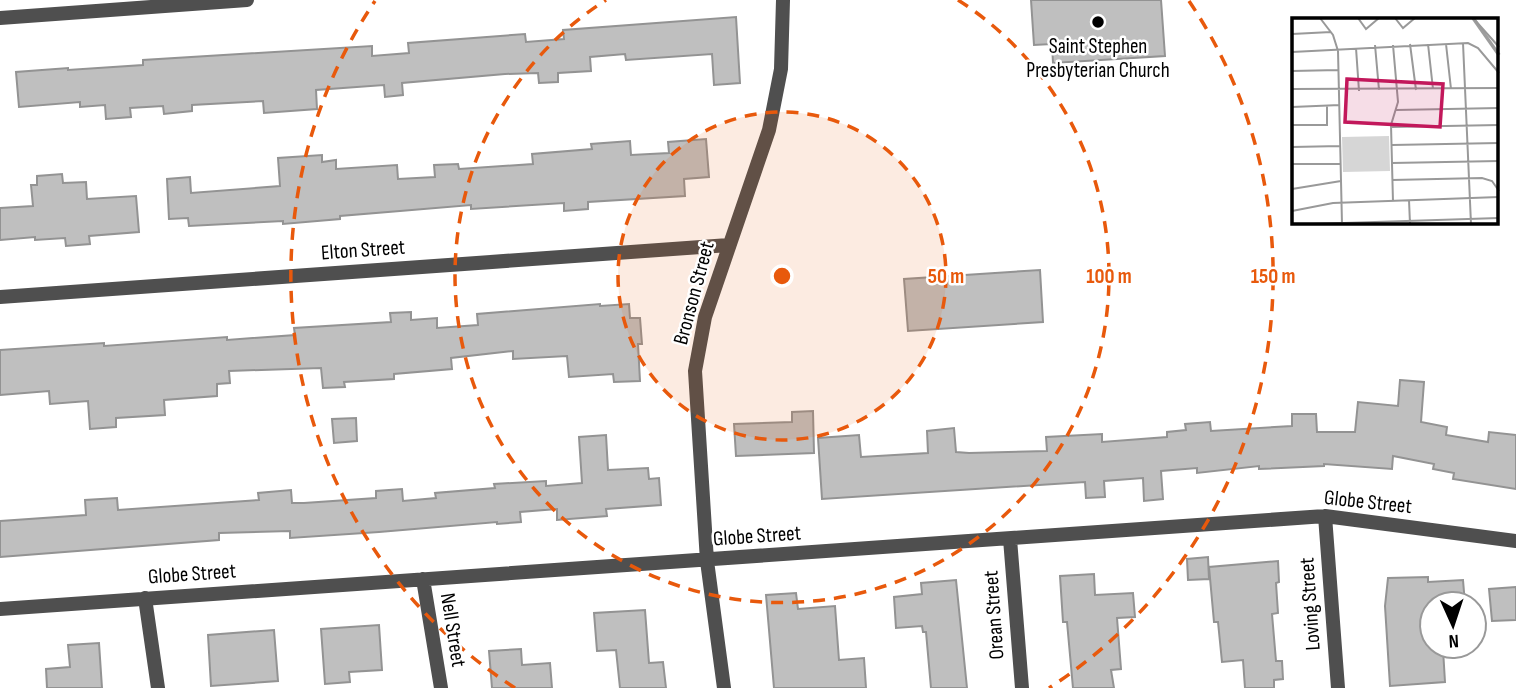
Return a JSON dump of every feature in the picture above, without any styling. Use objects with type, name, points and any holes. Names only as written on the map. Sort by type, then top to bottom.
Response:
[{"type":"street","points":[[0,18],[247,0]]},
{"type":"street","name":"Bronson Street","points":[[724,688],[707,561],[695,371],[705,317],[769,130],[781,69],[783,0]]},
{"type":"street","name":"Elton Street","points":[[0,297],[729,245]]},
{"type":"street","name":"Globe Street","points":[[0,609],[1325,516],[1516,541]]},
{"type":"street","name":"Loving Street","points":[[1325,516],[1338,688]]},
{"type":"street","name":"Orean Street","points":[[1010,538],[1022,688]]},
{"type":"street","name":"Nell Street","points":[[423,579],[441,688]]},
{"type":"street","points":[[145,598],[158,688]]},
{"type":"building","name":"Saint Stephen Presbyterian Church","points":[[1031,0],[1161,0],[1165,56],[1053,63],[1052,44],[1034,45]]},
{"type":"building","points":[[736,17],[740,83],[714,85],[712,54],[626,60],[625,54],[590,57],[591,71],[558,73],[558,82],[539,83],[538,73],[505,74],[402,83],[403,95],[385,97],[384,85],[316,90],[317,109],[264,113],[263,101],[192,105],[192,111],[164,114],[163,106],[130,108],[131,117],[106,119],[105,105],[80,107],[80,102],[19,107],[16,72],[143,65],[143,60],[372,46],[372,56],[409,53],[408,43],[525,34],[526,42],[564,39],[563,30]]},
{"type":"building","points":[[706,139],[709,177],[684,179],[685,196],[588,202],[588,209],[564,211],[564,203],[471,209],[471,205],[340,216],[340,219],[283,224],[283,221],[189,226],[188,218],[169,219],[167,179],[190,177],[191,193],[280,186],[278,158],[322,155],[322,162],[336,160],[336,169],[397,165],[398,179],[435,177],[434,165],[458,164],[459,169],[533,164],[532,154],[592,149],[591,144],[630,141],[631,155],[669,153],[668,142]]},
{"type":"building","points":[[62,174],[63,183],[86,182],[87,199],[136,196],[139,232],[89,236],[90,244],[66,246],[65,238],[0,240],[0,208],[33,206],[31,185],[37,185],[37,176]]},
{"type":"building","points":[[1040,270],[1043,322],[908,331],[904,279]]},
{"type":"building","points":[[629,304],[630,318],[640,318],[640,381],[614,382],[613,374],[569,377],[567,356],[513,359],[513,351],[451,358],[452,369],[394,374],[394,379],[344,382],[345,387],[323,388],[321,368],[229,371],[230,383],[217,384],[217,396],[164,400],[165,415],[116,418],[116,427],[90,429],[88,401],[50,404],[49,391],[0,395],[0,350],[295,335],[294,328],[391,322],[390,313],[411,312],[411,320],[437,318],[437,328],[478,325],[477,314]]},
{"type":"building","points":[[1400,380],[1424,382],[1421,422],[1447,427],[1446,435],[1488,442],[1489,432],[1516,435],[1516,489],[1453,479],[1454,473],[1433,469],[1434,464],[1393,456],[1392,469],[1324,464],[1259,469],[1259,466],[1197,473],[1197,468],[1161,471],[1163,499],[1144,501],[1143,478],[1104,481],[1105,497],[1086,498],[1085,482],[822,499],[818,438],[859,435],[861,457],[928,453],[927,431],[954,428],[956,452],[969,453],[1047,451],[1046,437],[1102,434],[1102,442],[1167,437],[1167,432],[1186,430],[1185,424],[1210,422],[1211,431],[1292,426],[1292,414],[1316,414],[1317,432],[1355,432],[1358,402],[1398,406]]},
{"type":"building","points":[[813,411],[814,453],[736,456],[734,424],[792,422],[792,412]]},
{"type":"building","points":[[356,418],[357,441],[334,443],[332,419]]},
{"type":"building","points":[[606,435],[608,470],[648,468],[649,479],[659,478],[661,505],[606,509],[607,516],[557,520],[557,509],[520,512],[521,522],[290,538],[290,531],[219,533],[219,540],[0,557],[0,521],[86,515],[85,500],[117,498],[118,510],[259,500],[258,493],[291,490],[292,503],[304,503],[376,498],[376,491],[402,489],[403,501],[436,498],[435,493],[495,488],[494,484],[546,481],[546,486],[582,483],[579,437]]},
{"type":"building","points":[[1208,557],[1209,579],[1188,580],[1187,559]]},
{"type":"building","points":[[1278,561],[1278,613],[1272,614],[1276,661],[1282,661],[1283,679],[1274,680],[1274,688],[1245,688],[1243,660],[1222,662],[1218,622],[1214,622],[1209,567]]},
{"type":"building","points":[[1094,574],[1095,595],[1133,593],[1135,617],[1117,618],[1121,669],[1111,670],[1114,688],[1073,688],[1067,622],[1063,622],[1060,576]]},
{"type":"building","points":[[1428,577],[1428,582],[1463,580],[1464,590],[1418,590],[1418,660],[1444,660],[1445,682],[1390,686],[1385,606],[1388,578]]},
{"type":"building","points":[[956,580],[967,688],[931,688],[926,632],[923,632],[922,626],[896,628],[894,597],[922,594],[921,583]]},
{"type":"building","points":[[1516,587],[1516,620],[1492,621],[1489,589]]},
{"type":"building","points":[[796,593],[798,609],[835,606],[839,660],[864,658],[866,688],[774,688],[766,595]]},
{"type":"building","points":[[645,610],[649,663],[663,662],[666,688],[620,688],[616,650],[597,651],[594,613]]},
{"type":"building","points":[[379,625],[382,670],[349,672],[350,682],[325,684],[321,629]]},
{"type":"building","points":[[274,630],[278,681],[211,686],[208,635]]},
{"type":"building","points":[[99,643],[102,688],[47,688],[46,669],[70,667],[68,645]]},
{"type":"building","points":[[521,649],[522,665],[550,663],[552,688],[492,688],[489,651]]},
{"type":"place","name":"Saint Stephen Presbyterian Church","points":[[1098,22]]}]
